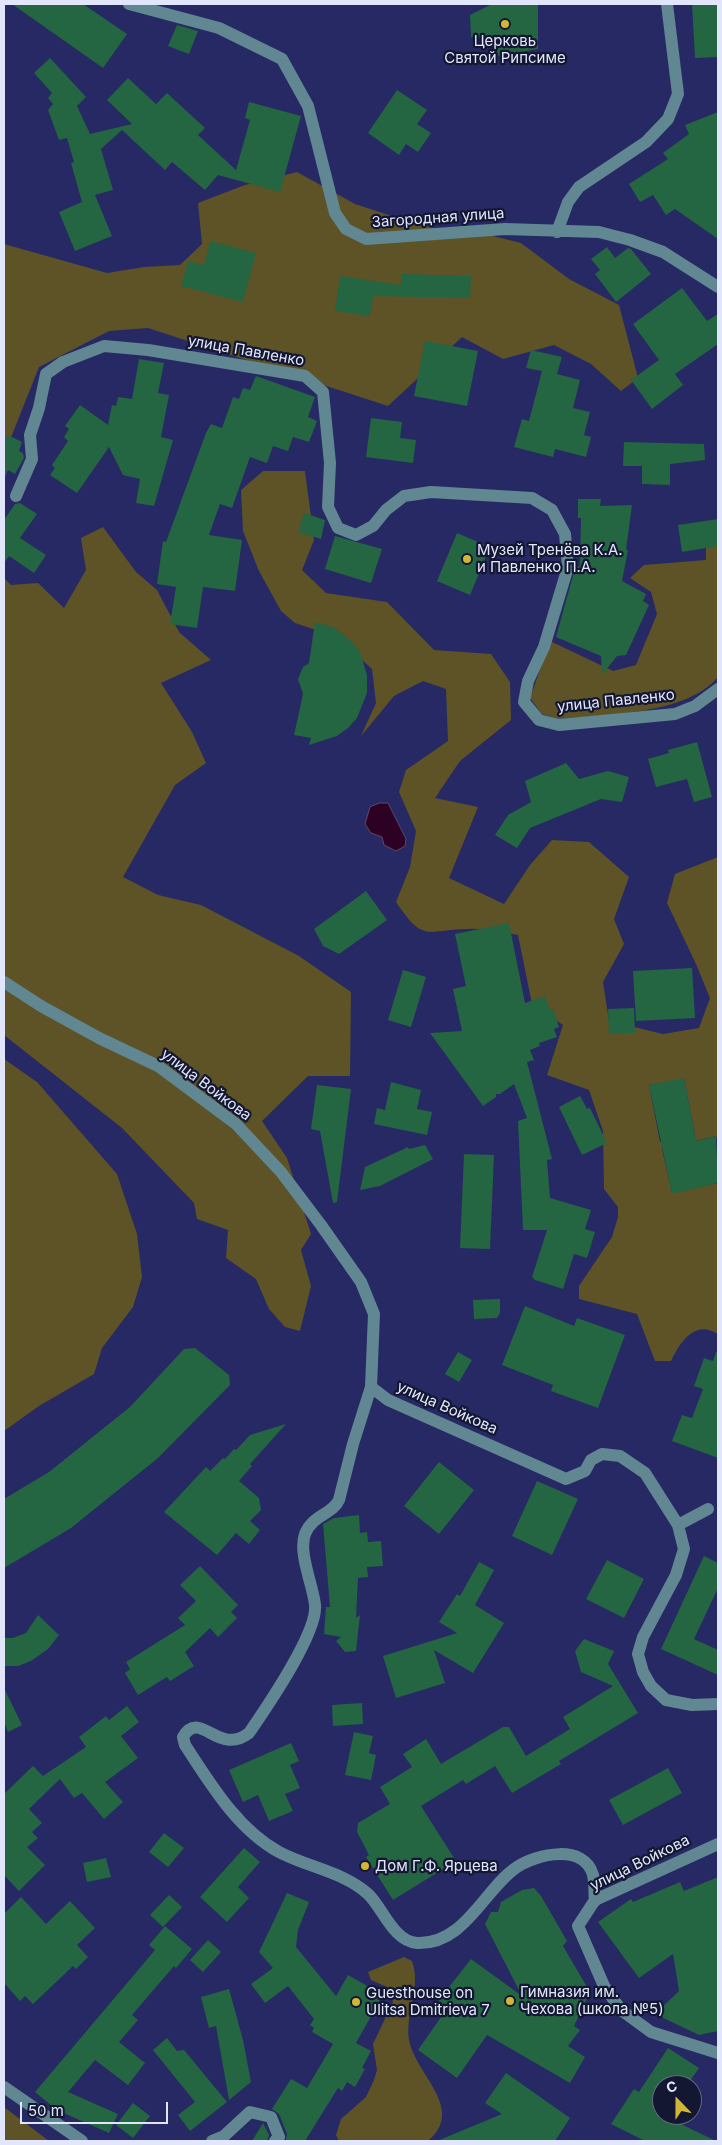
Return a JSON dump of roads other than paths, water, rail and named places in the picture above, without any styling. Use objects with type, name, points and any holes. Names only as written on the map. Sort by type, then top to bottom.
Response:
[{"type":"street","name":"Загородная улица","points":[[129,4],[219,28],[282,58],[308,106],[335,213],[346,229],[366,239],[505,228],[557,232],[599,232],[630,240],[663,252],[718,287]]},
{"type":"street","points":[[557,232],[568,202],[578,187],[646,142],[668,120],[678,94],[667,4]]},
{"type":"street","name":"улица Павленко","points":[[16,496],[32,459],[30,436],[39,408],[46,374],[63,362],[104,346],[148,350],[305,376],[323,392],[330,463],[328,507],[338,528],[356,535],[373,526],[386,510],[404,496],[431,492],[532,498],[552,510],[566,534],[568,568],[544,647],[528,681],[524,702],[539,720],[559,726],[675,714],[694,706],[718,689]]},
{"type":"street","name":"улица Войкова","points":[[4,982],[83,1029],[158,1066],[236,1124],[281,1172],[361,1282],[374,1314],[371,1387],[388,1400],[566,1479],[585,1471],[591,1460],[602,1454],[620,1456],[645,1473],[678,1525],[684,1549],[676,1574],[643,1637],[638,1654],[643,1672],[651,1686],[666,1700],[692,1705],[718,1704]]},
{"type":"street","points":[[371,1387],[353,1444],[339,1500],[334,1507],[310,1523],[304,1536],[304,1549],[316,1607],[305,1642],[248,1733],[236,1740],[226,1740],[199,1727],[193,1727],[187,1730],[183,1737],[185,1744],[217,1793],[247,1828],[277,1851],[316,1869],[342,1877],[368,1894],[401,1936],[417,1943],[436,1940],[454,1931],[518,1866],[561,1853],[582,1859],[592,1873],[595,1901]]},
{"type":"street","points":[[678,1525],[708,1509]]},
{"type":"street","name":"улица Войкова","points":[[718,1844],[595,1901],[578,1926],[604,1986],[620,2010],[650,2032],[718,2052]]},
{"type":"street","points":[[4,2087],[82,2141]]},
{"type":"street","points":[[212,2141],[224,2136],[250,2112],[271,2117],[279,2137],[276,2141]]},
{"type":"place","name":"Церковь Святой Рипсиме","points":[[505,24]]},
{"type":"place","name":"Музей Тренёва К.А. и Павленко П.А.","points":[[467,559]]},
{"type":"place","name":"Дом Г.Ф. Ярцева","points":[[365,1866]]},
{"type":"place","name":"Гимназия им. Чехова (школа №5)","points":[[510,2001]]},
{"type":"place","name":"Guesthouse on Ulitsa Dmitrieva 7","points":[[356,2002]]}]
